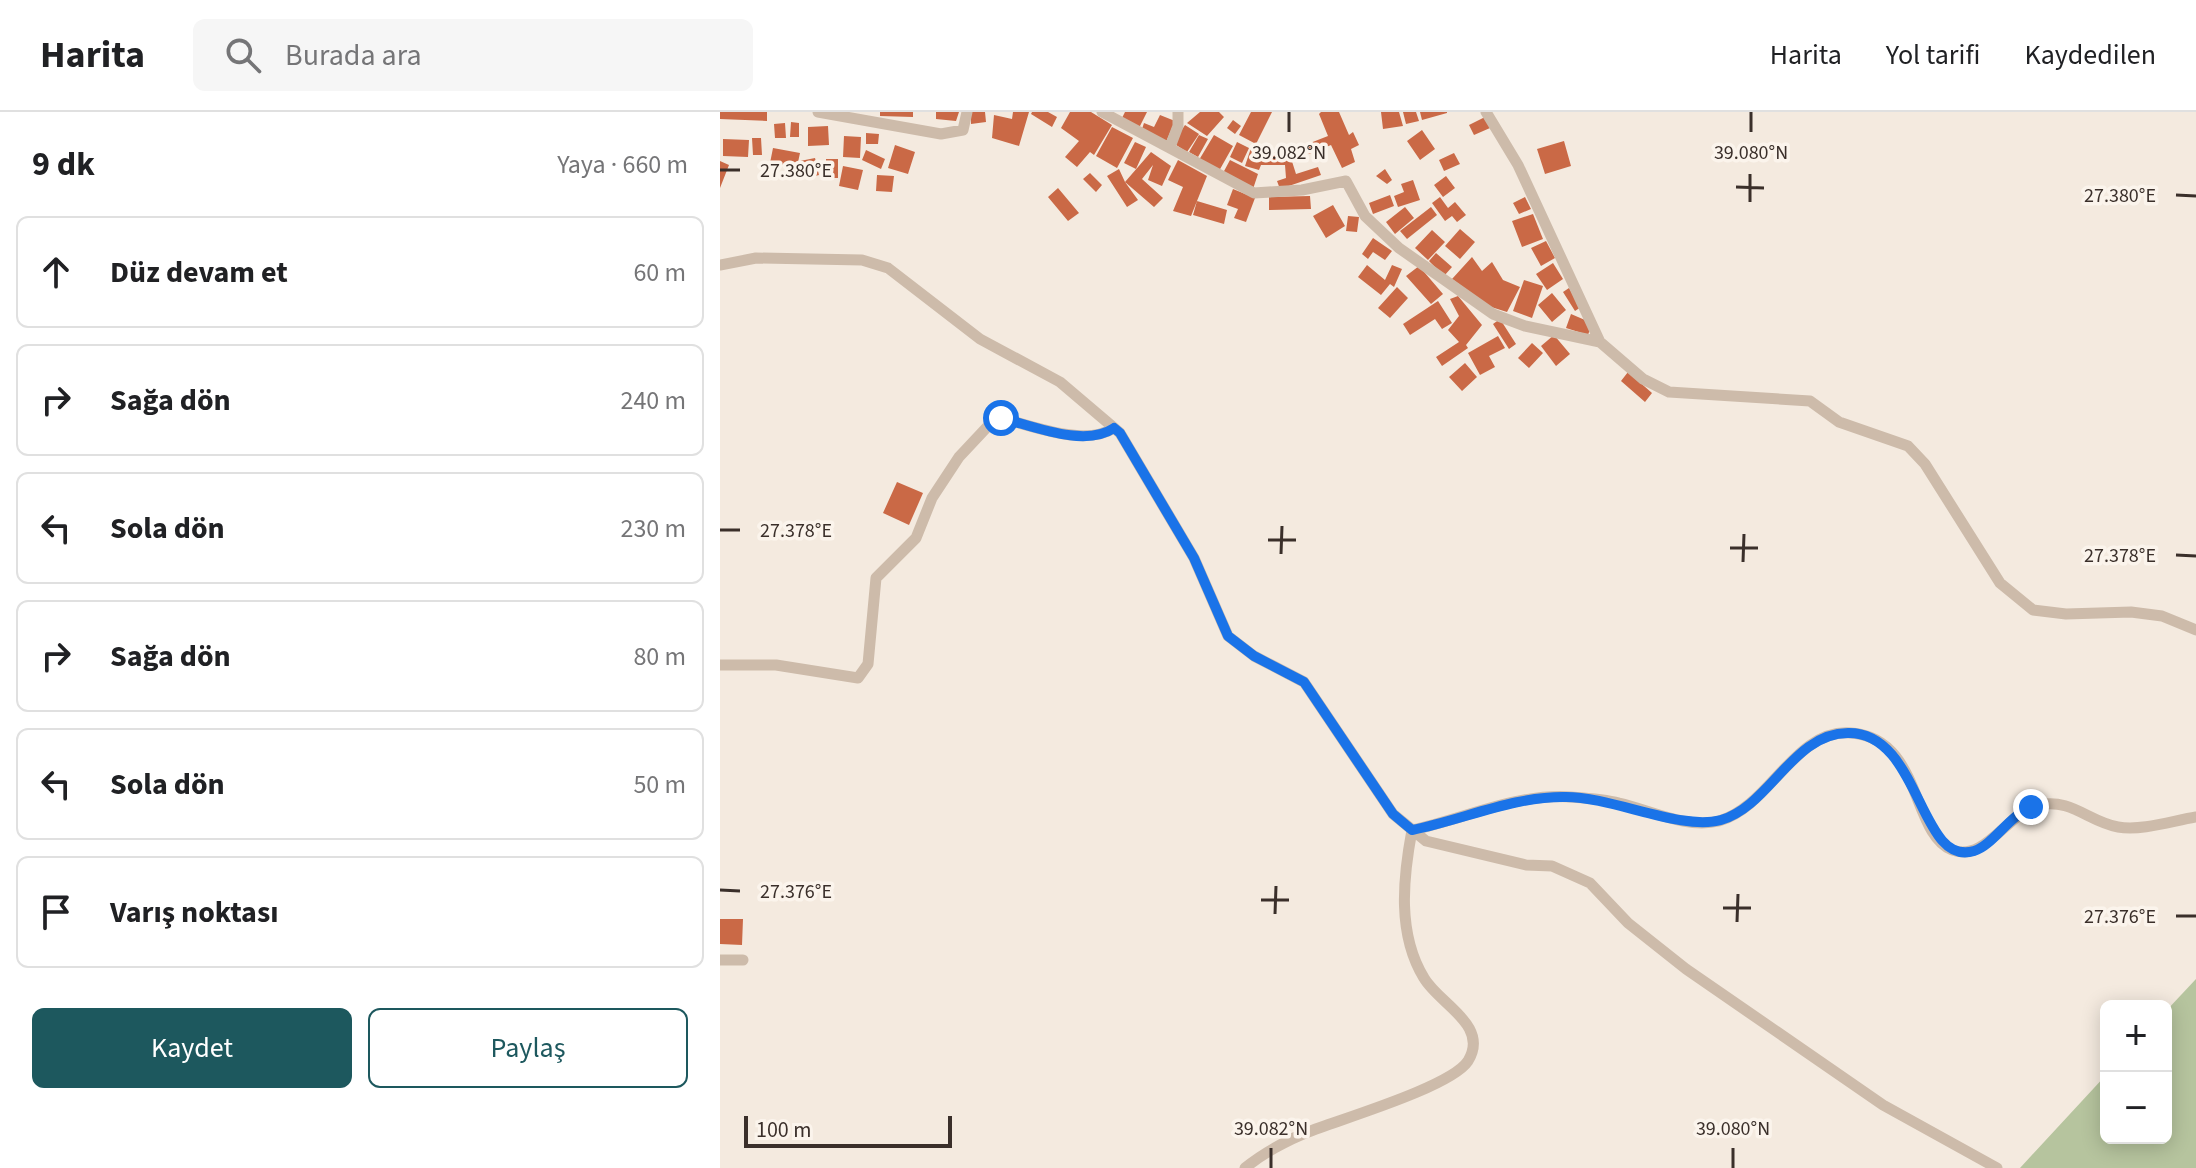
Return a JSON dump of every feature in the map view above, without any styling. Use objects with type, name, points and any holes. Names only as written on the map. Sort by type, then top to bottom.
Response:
[{"type":"street","points":[[818,112],[941,134],[963,130],[967,112]]},
{"type":"street","points":[[1102,112],[1254,193],[1302,190],[1346,181],[1365,216],[1399,248],[1493,314],[1525,326],[1600,342]]},
{"type":"street","points":[[1170,147],[1178,126],[1178,112]]},
{"type":"street","points":[[1486,112],[1518,165],[1600,342],[1643,379],[1669,392],[1810,401],[1839,422],[1908,446],[1925,464],[2000,583],[2033,610],[2066,614],[2131,612],[2162,616],[2196,630]]},
{"type":"street","points":[[720,265],[756,258],[831,259],[862,260],[888,268],[980,339],[1060,382],[1114,428],[1194,558],[1228,636],[1254,656],[1304,682],[1393,814],[1412,830],[1426,841],[1526,865],[1552,866],[1590,883],[1628,923],[1699,978],[1883,1105],[1997,1168]]},
{"type":"street","points":[[720,665],[776,665],[858,678],[868,664],[876,578],[916,538],[932,498],[959,457],[989,425],[1001,418],[1087,437],[1103,435],[1114,428]]},
{"type":"street","points":[[1412,830],[1537,797],[1615,802],[1686,821],[1719,821],[1746,805],[1817,741],[1845,732],[1876,740],[1893,755],[1911,779],[1936,837],[1946,847],[1959,852],[1979,849],[2015,815],[2040,804],[2068,805],[2119,827],[2196,817]]},
{"type":"street","points":[[1245,1168],[1304,1134],[1391,1102],[1454,1073],[1469,1058],[1473,1044],[1470,1028],[1424,979],[1408,939],[1405,865],[1412,830]]},
{"type":"street","points":[[720,960],[743,960]]},
{"type":"green space","points":[[2196,979],[2196,1168],[2020,1168],[2100,1081],[2100,1144],[2172,1144],[2172,1005]]},
{"type":"building","points":[[720,112],[767,112],[767,121],[720,119]]},
{"type":"building","points":[[880,112],[913,112],[913,117],[880,116]]},
{"type":"building","points":[[936,112],[959,112],[956,121],[936,119]]},
{"type":"building","points":[[971,112],[985,112],[986,122],[971,124]]},
{"type":"building","points":[[1013,112],[1029,112],[1019,146],[992,138],[994,115],[1012,119]]},
{"type":"building","points":[[1032,112],[1048,112],[1057,117],[1052,127]]},
{"type":"building","points":[[1070,112],[1091,112],[1112,125],[1094,155],[1090,152],[1077,167],[1065,157],[1079,141],[1061,128]]},
{"type":"building","points":[[1125,112],[1147,112],[1139,128],[1121,120]]},
{"type":"building","points":[[1200,112],[1219,112],[1224,117],[1207,136],[1187,123]]},
{"type":"building","points":[[1251,112],[1272,112],[1256,144],[1239,135]]},
{"type":"building","points":[[1339,112],[1349,135],[1353,132],[1359,145],[1351,149],[1355,162],[1342,168],[1331,145],[1309,154],[1305,145],[1328,136],[1319,114]]},
{"type":"building","points":[[1381,112],[1399,112],[1403,126],[1383,129]]},
{"type":"building","points":[[1403,112],[1416,112],[1419,121],[1406,124]]},
{"type":"building","points":[[1420,112],[1447,112],[1447,113],[1422,120]]},
{"type":"building","points":[[1160,115],[1175,121],[1166,142],[1141,132],[1144,123],[1154,127]]},
{"type":"building","points":[[1485,117],[1490,128],[1474,135],[1469,125]]},
{"type":"building","points":[[1233,120],[1241,126],[1235,134],[1227,128]]},
{"type":"building","points":[[791,122],[799,123],[799,137],[790,137]]},
{"type":"building","points":[[785,123],[786,138],[775,138],[774,124]]},
{"type":"building","points":[[1185,125],[1199,134],[1187,152],[1173,143]]},
{"type":"building","points":[[828,126],[829,145],[808,146],[808,127]]},
{"type":"building","points":[[1112,127],[1133,138],[1117,168],[1096,156]]},
{"type":"building","points":[[1422,130],[1435,149],[1420,160],[1407,141]]},
{"type":"building","points":[[866,133],[879,134],[878,144],[866,144]]},
{"type":"building","points":[[1199,135],[1208,139],[1198,157],[1189,152]]},
{"type":"building","points":[[1214,135],[1233,146],[1219,171],[1199,160]]},
{"type":"building","points":[[844,136],[861,137],[860,158],[843,157]]},
{"type":"building","points":[[752,138],[761,138],[762,155],[753,155]]},
{"type":"building","points":[[723,139],[749,140],[748,157],[723,156]]},
{"type":"building","points":[[1564,141],[1571,166],[1545,174],[1537,149]]},
{"type":"building","points":[[1135,142],[1146,147],[1136,169],[1124,163]]},
{"type":"building","points":[[1237,142],[1249,148],[1242,163],[1230,157]]},
{"type":"building","points":[[895,145],[915,152],[908,174],[888,168]]},
{"type":"building","points":[[773,148],[800,153],[797,167],[770,163]]},
{"type":"building","points":[[1251,148],[1265,153],[1289,152],[1296,174],[1318,167],[1321,175],[1280,189],[1277,181],[1286,178],[1285,165],[1261,165],[1259,170],[1245,166]]},
{"type":"building","points":[[866,150],[885,159],[881,169],[862,160]]},
{"type":"building","points":[[1151,152],[1171,166],[1162,186],[1148,180],[1153,165],[1142,179],[1163,198],[1154,207],[1125,182]]},
{"type":"building","points":[[1454,153],[1460,164],[1444,171],[1439,160]]},
{"type":"building","points":[[815,158],[819,175],[804,179],[800,161]]},
{"type":"building","points":[[826,159],[838,159],[838,178],[826,178]]},
{"type":"building","points":[[1178,160],[1207,176],[1191,216],[1173,211],[1183,187],[1168,180]]},
{"type":"building","points":[[1230,160],[1258,174],[1253,189],[1223,173]]},
{"type":"building","points":[[720,161],[729,165],[720,188]]},
{"type":"building","points":[[843,166],[863,170],[858,190],[839,186]]},
{"type":"building","points":[[1119,169],[1138,200],[1127,207],[1107,176]]},
{"type":"building","points":[[1385,169],[1392,180],[1387,184],[1376,176]]},
{"type":"building","points":[[1090,173],[1102,185],[1096,192],[1083,179]]},
{"type":"building","points":[[877,175],[894,176],[892,192],[876,191]]},
{"type":"building","points":[[1446,176],[1455,188],[1443,197],[1434,185]]},
{"type":"building","points":[[1413,180],[1420,200],[1398,207],[1394,196],[1404,192],[1401,184]]},
{"type":"building","points":[[1058,188],[1079,213],[1068,221],[1048,197]]},
{"type":"building","points":[[1233,189],[1255,198],[1246,222],[1234,218],[1238,209],[1227,205]]},
{"type":"building","points":[[1390,195],[1394,206],[1373,214],[1369,203]]},
{"type":"building","points":[[1310,196],[1311,209],[1269,210],[1269,197]]},
{"type":"building","points":[[1440,197],[1448,208],[1455,202],[1466,215],[1457,222],[1452,216],[1445,221],[1432,203]]},
{"type":"building","points":[[1525,197],[1531,209],[1519,214],[1513,203]]},
{"type":"building","points":[[1197,201],[1227,210],[1224,224],[1193,215]]},
{"type":"building","points":[[1333,205],[1345,226],[1326,238],[1313,216]]},
{"type":"building","points":[[1405,207],[1414,218],[1395,234],[1386,222]]},
{"type":"building","points":[[1431,207],[1437,215],[1407,239],[1400,231]]},
{"type":"building","points":[[1533,214],[1543,239],[1522,247],[1512,221]]},
{"type":"building","points":[[1348,216],[1359,217],[1357,232],[1346,231]]},
{"type":"building","points":[[1460,229],[1475,242],[1460,259],[1445,246]]},
{"type":"building","points":[[1432,230],[1445,242],[1428,260],[1415,248]]},
{"type":"building","points":[[1373,238],[1392,251],[1385,260],[1373,252],[1368,259],[1362,254]]},
{"type":"building","points":[[1546,241],[1555,258],[1541,266],[1531,248]]},
{"type":"building","points":[[1436,253],[1452,267],[1444,276],[1429,261]]},
{"type":"building","points":[[1472,257],[1482,271],[1492,262],[1503,280],[1520,287],[1507,312],[1488,306],[1452,279]]},
{"type":"building","points":[[1553,263],[1563,279],[1547,290],[1536,274]]},
{"type":"building","points":[[1367,265],[1385,280],[1392,265],[1402,269],[1394,287],[1390,284],[1381,295],[1358,277]]},
{"type":"building","points":[[1419,266],[1443,294],[1431,304],[1406,276]]},
{"type":"building","points":[[1524,280],[1543,286],[1532,318],[1513,311]]},
{"type":"building","points":[[1397,287],[1408,298],[1390,318],[1378,308]]},
{"type":"building","points":[[1569,288],[1581,307],[1575,311],[1563,292]]},
{"type":"building","points":[[1552,293],[1566,310],[1552,322],[1538,305]]},
{"type":"building","points":[[1458,296],[1482,325],[1466,345],[1468,348],[1442,366],[1436,357],[1459,342],[1448,330],[1459,316],[1450,299]]},
{"type":"building","points":[[1438,301],[1452,323],[1442,329],[1435,319],[1410,335],[1403,324]]},
{"type":"building","points":[[1571,314],[1592,323],[1588,335],[1566,328]]},
{"type":"building","points":[[1500,319],[1516,344],[1509,349],[1493,324]]},
{"type":"building","points":[[1554,335],[1570,354],[1556,366],[1541,346]]},
{"type":"building","points":[[1498,336],[1505,348],[1489,356],[1495,367],[1480,375],[1468,353]]},
{"type":"building","points":[[1532,343],[1543,353],[1529,368],[1518,358]]},
{"type":"building","points":[[1465,363],[1477,377],[1462,391],[1449,377]]},
{"type":"building","points":[[1628,372],[1652,393],[1645,402],[1621,381]]},
{"type":"building","points":[[897,482],[923,493],[909,525],[883,513]]},
{"type":"building","points":[[720,919],[743,919],[742,945],[720,944]]},
{"type":"route","points":[[1001,418],[1087,437],[1103,435],[1114,428],[1120,433],[1194,558],[1228,636],[1254,656],[1304,682],[1393,814],[1412,830],[1537,797],[1615,802],[1668,818],[1698,823],[1719,821],[1764,791],[1817,741],[1845,732],[1866,735],[1893,755],[1911,779],[1936,837],[1952,850],[1966,852],[1979,849],[2015,815],[2031,807]]}]
